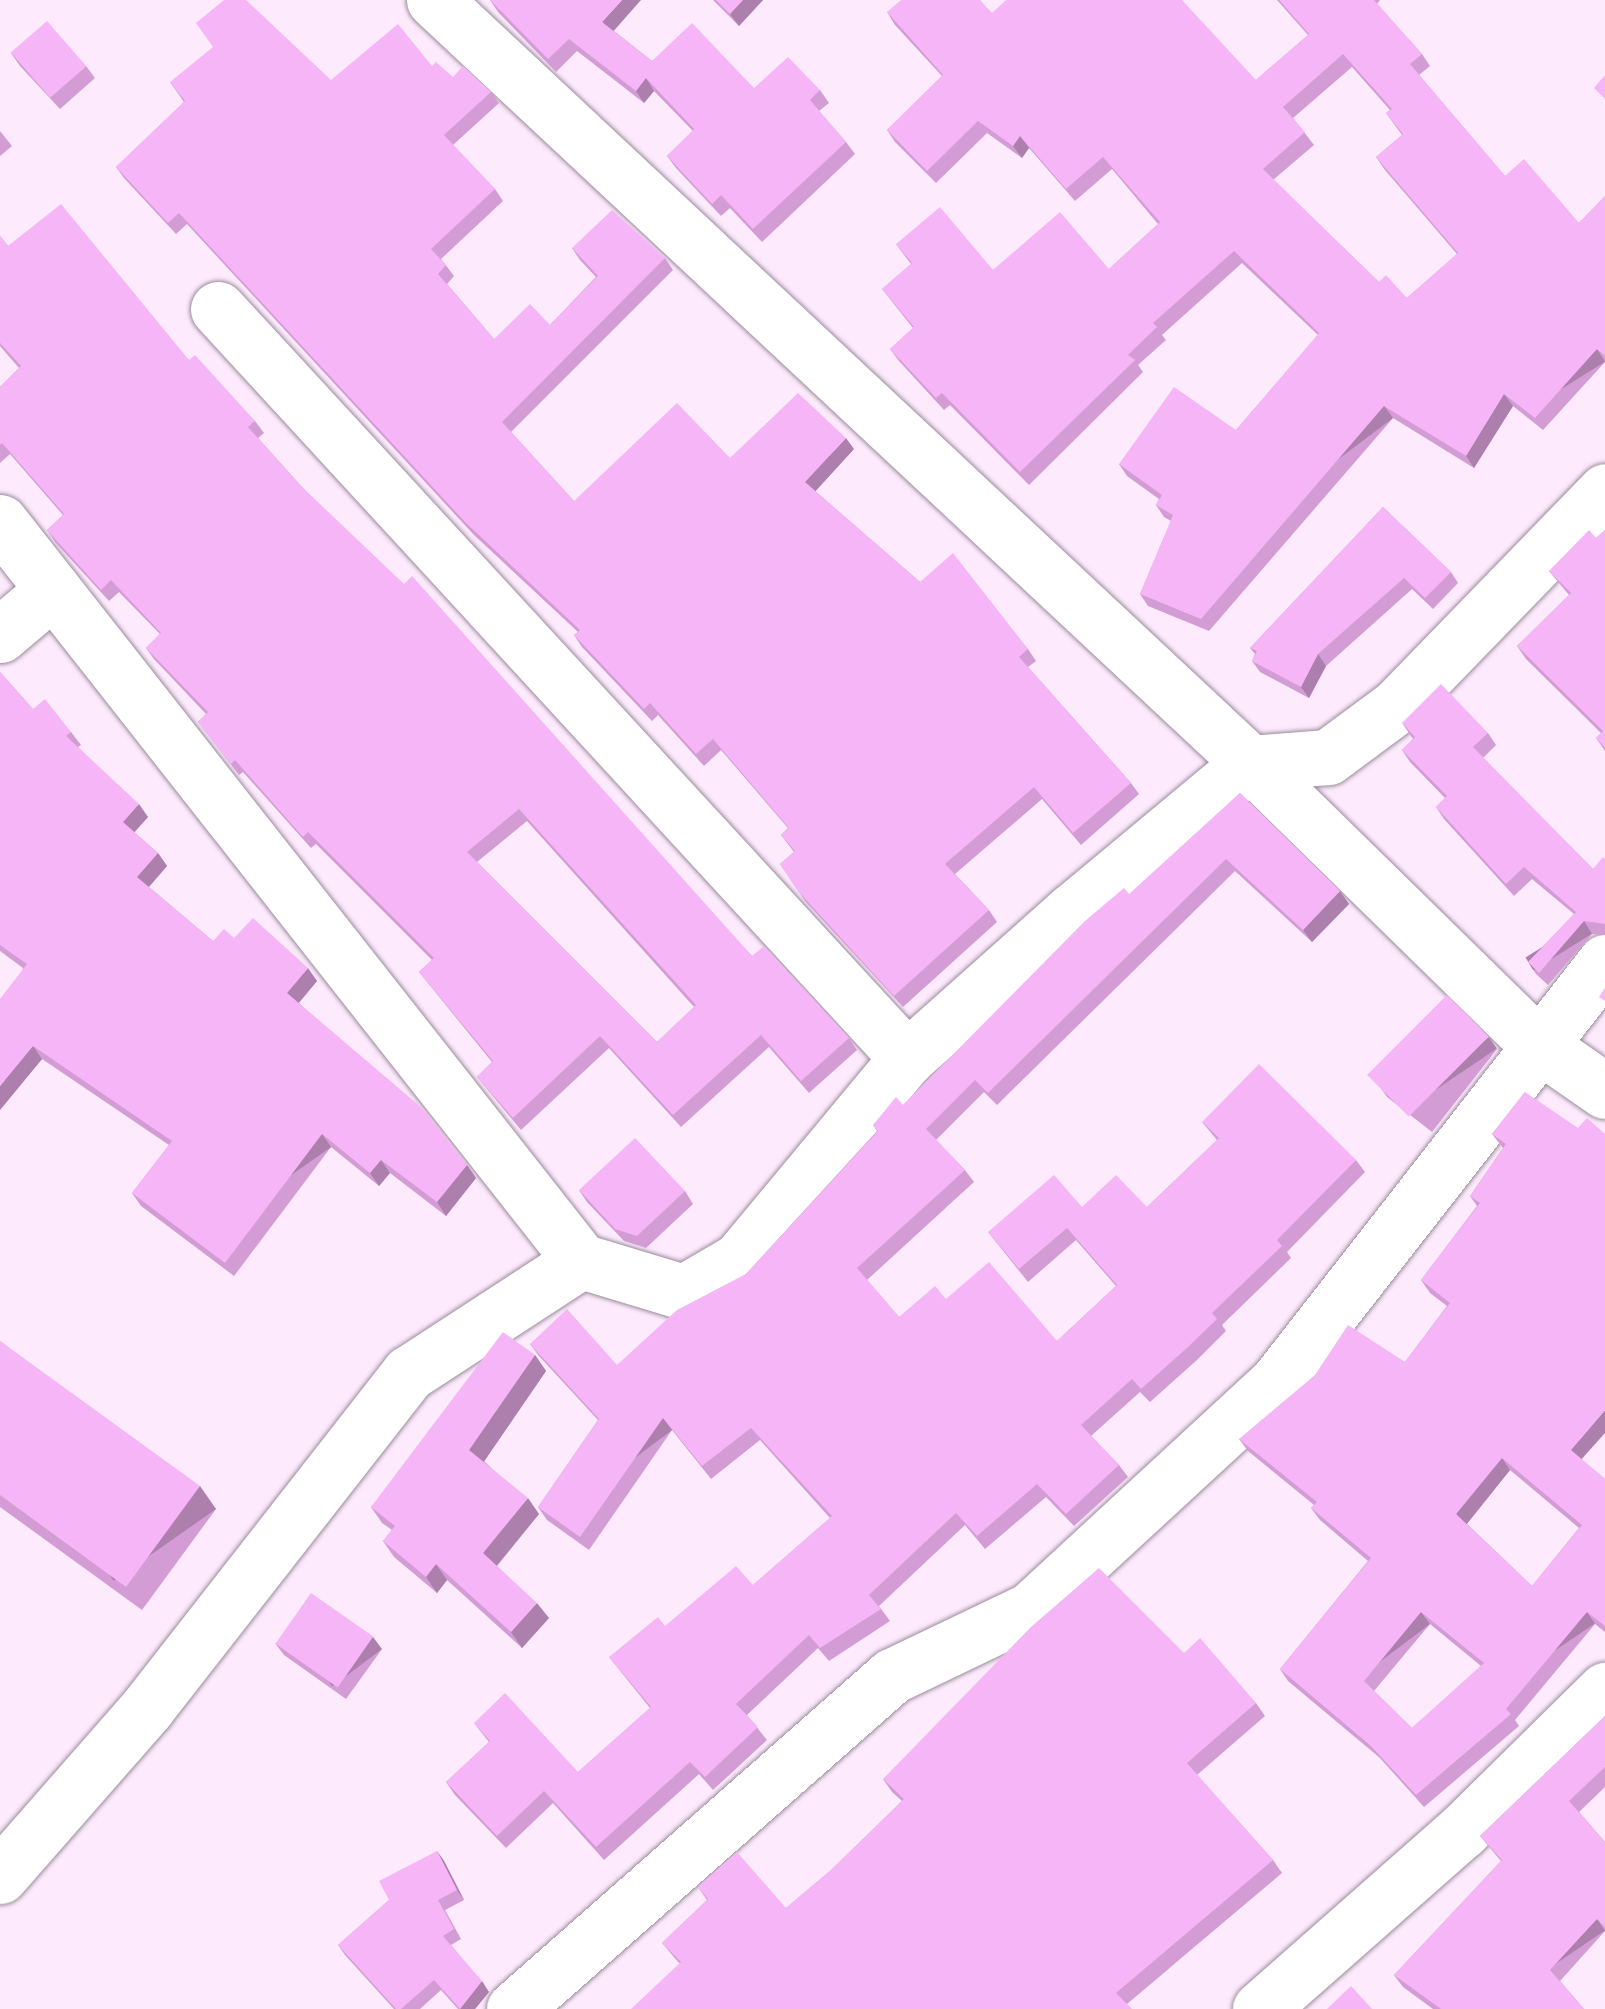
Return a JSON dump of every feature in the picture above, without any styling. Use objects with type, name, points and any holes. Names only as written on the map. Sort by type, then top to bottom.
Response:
[{"type":"street","points":[[434,0],[1250,763],[1536,1042],[1605,1091]]},
{"type":"street","points":[[218,309],[907,1058]]},
{"type":"street","points":[[0,522],[581,1262],[684,1292],[739,1260],[907,1058],[1250,763],[1328,758],[1383,716],[1605,491]]},
{"type":"street","points":[[0,634],[53,590]]},
{"type":"street","points":[[514,2009],[892,1676],[1030,1610],[1277,1382],[1536,1042],[1605,962]]},
{"type":"street","points":[[0,1876],[146,1708],[409,1373],[581,1262]]},
{"type":"street","points":[[1260,2009],[1462,1830],[1605,1690]]},
{"type":"building","points":[[224,0],[246,0],[331,80],[398,24],[432,66],[436,62],[453,77],[463,66],[491,92],[444,135],[495,189],[431,249],[446,265],[438,274],[494,339],[530,304],[550,325],[598,276],[572,248],[612,210],[665,258],[502,422],[574,501],[677,403],[730,458],[798,393],[846,438],[805,482],[920,582],[953,553],[1028,649],[1019,657],[1131,783],[1073,833],[1034,787],[945,864],[989,910],[894,996],[797,890],[780,864],[795,851],[781,835],[789,828],[713,739],[696,754],[650,703],[644,709],[574,635],[580,630],[466,523],[179,213],[168,223],[116,167],[185,101],[170,82],[213,47],[196,23]]},
{"type":"building","points":[[490,0],[622,0],[602,22],[652,61],[692,23],[754,88],[788,57],[820,90],[810,100],[846,142],[753,229],[721,195],[712,204],[667,156],[694,129],[646,78],[636,91],[569,39],[548,59]]},
{"type":"building","points":[[716,0],[743,0],[730,14]]},
{"type":"building","points":[[901,0],[980,0],[992,13],[1006,0],[1182,0],[1256,80],[1309,34],[1279,0],[1374,0],[1422,54],[1410,64],[1505,176],[1524,159],[1579,223],[1605,196],[1605,356],[1597,349],[1535,418],[1504,394],[1466,456],[1384,406],[1201,619],[1140,594],[1173,515],[1156,505],[1162,495],[1119,464],[1174,387],[1236,430],[1319,333],[1234,251],[1153,323],[1157,327],[1128,355],[1135,360],[1020,472],[942,393],[936,398],[890,349],[914,327],[882,289],[912,263],[896,244],[940,207],[993,270],[1060,212],[1109,269],[1160,222],[1103,157],[1066,189],[1020,136],[1013,146],[978,121],[927,171],[887,130],[943,75],[887,12]],"holes":[[[1343,54],[1392,109],[1386,113],[1403,134],[1376,157],[1458,253],[1407,298],[1386,275],[1379,282],[1263,169],[1305,132],[1283,107]]]},
{"type":"building","points":[[47,21],[86,66],[50,98],[11,52]]},
{"type":"building","points":[[1605,75],[1605,99],[1594,88]]},
{"type":"building","points":[[61,204],[189,360],[195,355],[255,421],[248,427],[302,487],[404,584],[412,576],[752,956],[764,946],[849,1038],[801,1081],[761,1035],[673,1115],[600,1036],[513,1118],[477,1077],[493,1061],[419,972],[434,958],[308,832],[303,837],[235,760],[231,764],[198,722],[208,712],[146,648],[161,633],[111,580],[101,590],[47,530],[64,514],[0,445],[0,387],[21,366],[0,343],[0,236],[8,246]],"holes":[[[519,809],[696,1005],[657,1042],[467,852]]]},
{"type":"building","points":[[1383,507],[1451,572],[1425,598],[1404,578],[1318,654],[1301,687],[1252,661],[1257,651],[1250,648]]},
{"type":"building","points":[[1589,530],[1596,538],[1605,530],[1605,748],[1596,738],[1603,731],[1517,646],[1571,593],[1549,571]]},
{"type":"building","points":[[0,672],[33,709],[45,699],[71,732],[66,736],[139,804],[123,822],[158,853],[137,877],[213,941],[224,929],[234,938],[253,918],[308,968],[287,993],[422,1108],[467,1165],[437,1202],[381,1160],[370,1173],[322,1134],[225,1263],[132,1193],[172,1141],[33,1046],[0,1086],[0,999],[27,964],[0,945]]},
{"type":"building","points":[[1441,684],[1488,733],[1473,747],[1593,869],[1605,859],[1605,924],[1584,921],[1539,973],[1528,962],[1576,912],[1524,867],[1506,884],[1436,807],[1447,796],[1402,750],[1415,737],[1402,723]]},
{"type":"building","points":[[1240,793],[1340,891],[1303,930],[1226,859],[988,1093],[975,1080],[926,1129],[965,1170],[857,1268],[899,1317],[935,1286],[946,1299],[989,1262],[1057,1341],[1117,1285],[1067,1228],[1019,1269],[988,1232],[1054,1175],[1082,1207],[1116,1175],[1147,1207],[1219,1138],[1202,1122],[1259,1064],[1356,1160],[1277,1240],[1282,1246],[1212,1313],[1217,1319],[1188,1347],[1141,1389],[1132,1379],[1081,1425],[1119,1465],[1066,1514],[1037,1484],[977,1536],[956,1513],[869,1595],[881,1609],[820,1648],[809,1635],[736,1704],[758,1727],[705,1777],[690,1762],[596,1847],[544,1791],[497,1836],[446,1782],[490,1741],[474,1723],[505,1693],[578,1772],[651,1707],[609,1657],[658,1617],[665,1626],[736,1566],[753,1585],[832,1516],[751,1428],[702,1466],[663,1418],[580,1537],[538,1507],[599,1419],[530,1344],[567,1309],[617,1365],[677,1310],[746,1274],[878,1131],[873,1125],[896,1097],[903,1105],[1085,921],[1124,888],[1129,894]]},
{"type":"building","points":[[1447,995],[1489,1037],[1409,1117],[1367,1075]]},
{"type":"building","points":[[1525,1092],[1578,1128],[1587,1118],[1605,1134],[1605,1410],[1571,1450],[1605,1479],[1605,1626],[1587,1612],[1506,1709],[1511,1714],[1416,1795],[1371,1746],[1280,1669],[1371,1558],[1311,1508],[1317,1502],[1239,1439],[1315,1375],[1348,1325],[1405,1362],[1450,1303],[1421,1280],[1480,1203],[1470,1196],[1506,1144],[1492,1134]],"holes":[[[1502,1458],[1582,1525],[1532,1586],[1456,1514]],[[1421,1612],[1484,1663],[1412,1728],[1364,1681]]]},
{"type":"building","points":[[635,1138],[685,1191],[637,1236],[615,1229],[579,1190]]},
{"type":"building","points":[[503,1332],[535,1355],[469,1450],[528,1498],[483,1553],[537,1603],[511,1632],[436,1564],[426,1577],[383,1541],[395,1526],[371,1507]]},
{"type":"building","points":[[0,1341],[200,1486],[126,1587],[0,1495]]},
{"type":"building","points":[[1099,1568],[1184,1653],[1200,1638],[1256,1703],[1187,1763],[1273,1860],[1116,1993],[1132,2009],[631,2009],[681,1962],[662,1943],[708,1899],[698,1887],[737,1852],[786,1908],[904,1799],[883,1779],[1031,1627]]},
{"type":"building","points":[[311,1593],[373,1637],[338,1687],[275,1644]]},
{"type":"building","points":[[1605,1716],[1605,1767],[1569,1801],[1605,1842],[1605,1927],[1597,1919],[1550,1970],[1584,2009],[1441,2009],[1394,1975],[1502,1860],[1480,1836]]},
{"type":"building","points":[[437,1851],[457,1890],[438,1900],[454,1929],[443,1936],[482,1981],[460,2009],[434,1980],[401,2009],[396,2009],[338,1945],[389,1900],[379,1881]]},
{"type":"building","points":[[1351,1986],[1372,2009],[1327,2009]]}]
